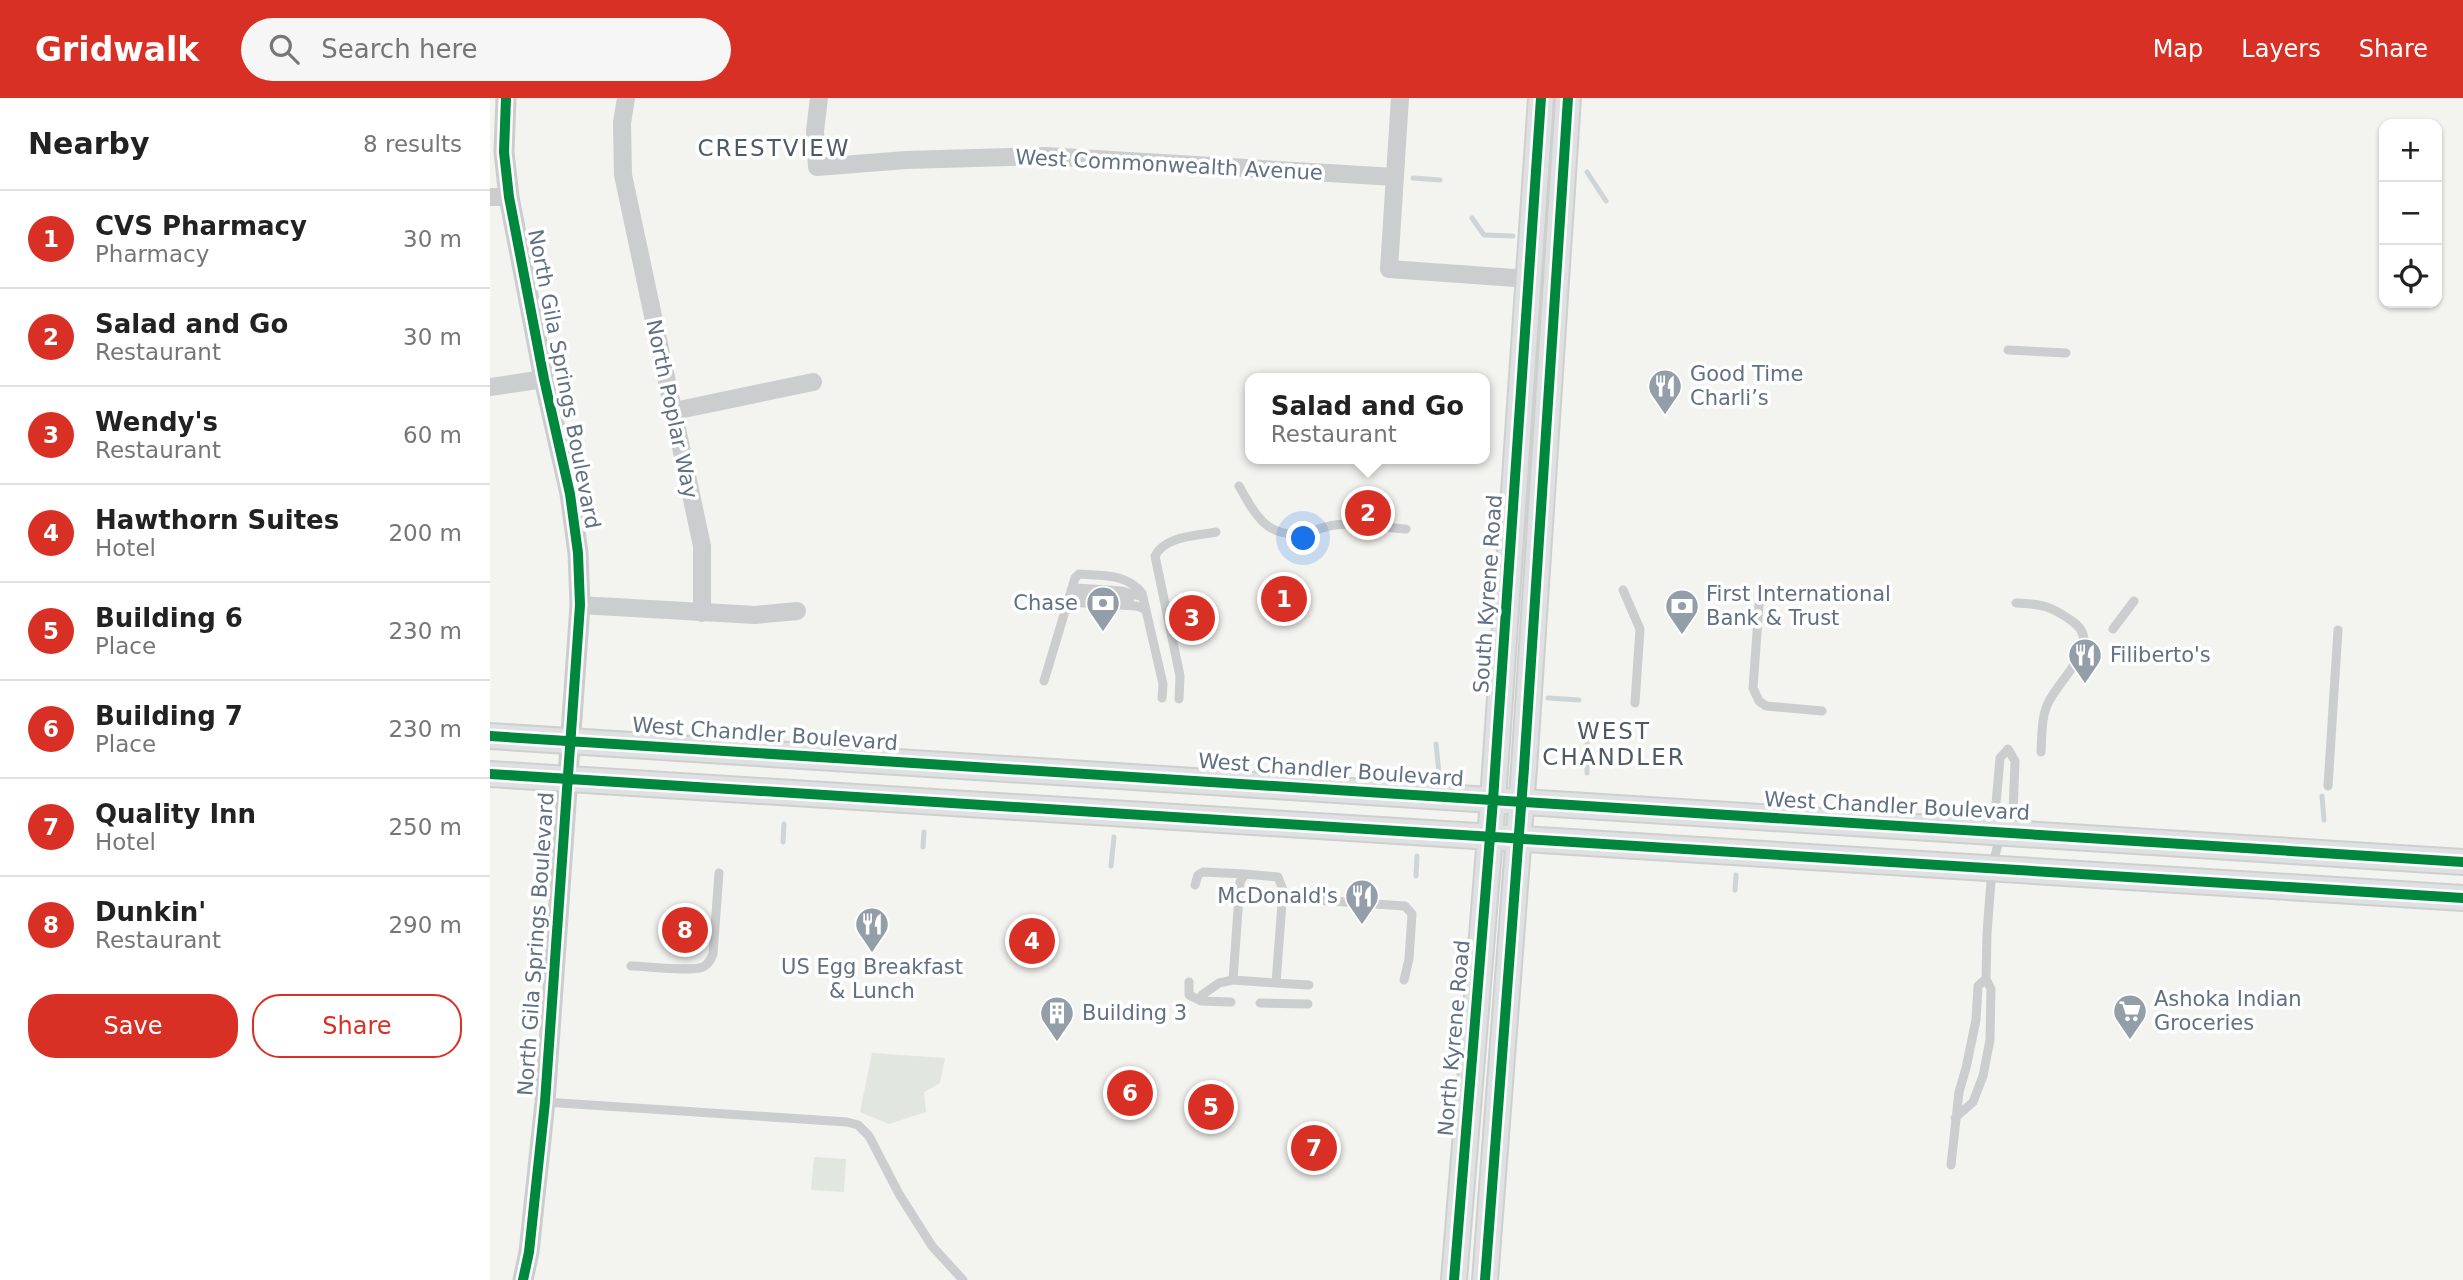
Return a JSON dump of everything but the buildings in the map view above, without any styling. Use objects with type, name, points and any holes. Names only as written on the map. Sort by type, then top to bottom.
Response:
[{"type":"main road","name":"South Kyrene Road","points":[[1493,800],[1541,98]]},
{"type":"main road","points":[[1485,1280],[1519,838],[1568,98]]},
{"type":"main road","points":[[1511,527],[1525,492],[1543,474]]},
{"type":"main road","name":"West Chandler Boulevard","points":[[490,736],[2463,862]]},
{"type":"main road","points":[[997,806],[1002,769]]},
{"type":"main road","points":[[490,774],[2463,898]]},
{"type":"main road","name":"North Kyrene Road","points":[[1454,1280],[1493,800]]},
{"type":"street","name":"North Gila Springs Boulevard","points":[[506,98],[500,197],[570,494],[578,553],[580,606],[545,1102],[529,1252],[523,1280]]},
{"type":"street","name":"North Poplar Way","points":[[626,98],[623,175],[702,545],[702,613]]},
{"type":"street","name":"West Commonwealth Avenue","points":[[819,98],[815,131],[817,167],[906,160],[1045,156],[1395,177]]},
{"type":"street","points":[[1400,98],[1389,269],[1556,281]]},
{"type":"street","points":[[490,387],[544,379]]},
{"type":"street","points":[[674,411],[813,382]]},
{"type":"street","points":[[580,606],[755,615],[797,611]]},
{"type":"lane","points":[[2008,350],[2066,353]]},
{"type":"lane","points":[[1239,486],[1257,518],[1269,528],[1283,533],[1308,533],[1335,524],[1406,529]]},
{"type":"lane","points":[[1179,699],[1180,676],[1156,556],[1167,542],[1216,531]]},
{"type":"lane","points":[[1044,681],[1070,593],[1079,574],[1122,578],[1137,588],[1144,604],[1163,684],[1162,698]]},
{"type":"lane","points":[[1623,590],[1640,629],[1635,703]]},
{"type":"lane","points":[[1822,710],[1766,706],[1759,701],[1753,688],[1759,605],[1763,597],[1776,590],[1829,593]]},
{"type":"lane","points":[[1070,593],[1137,606],[1144,604]]},
{"type":"lane","points":[[2113,629],[2133,601]]},
{"type":"lane","points":[[2016,603],[2052,607],[2081,626],[2086,638],[2084,649],[2045,709],[2041,752]]},
{"type":"lane","points":[[2328,786],[2338,630]]},
{"type":"lane","points":[[1955,1118],[1973,1102],[1983,1076],[1990,1040],[1992,989],[1986,979],[1992,868],[2001,832],[2013,813],[2015,761],[2008,750],[2000,758],[1995,813],[2001,832]]},
{"type":"lane","points":[[1195,885],[1198,875],[1203,872],[1278,877],[1283,890],[1276,983]]},
{"type":"lane","points":[[631,966],[693,968],[704,967],[710,962],[713,954],[719,873]]},
{"type":"lane","points":[[1233,981],[1240,882],[1245,874]]},
{"type":"lane","points":[[1315,900],[1405,906],[1410,910],[1409,959],[1404,980]]},
{"type":"lane","points":[[1951,1165],[1955,1118],[1976,1020],[1978,986],[1986,979]]},
{"type":"lane","points":[[1201,1001],[1204,993],[1219,983],[1233,981],[1309,985]]},
{"type":"lane","points":[[1189,982],[1189,995],[1201,1001],[1231,1002]]},
{"type":"lane","points":[[1260,1003],[1308,1004]]},
{"type":"lane","points":[[545,1102],[848,1122],[858,1125],[869,1136],[899,1194],[932,1246],[963,1280]]},
{"type":"shaded area","points":[[872,1053],[945,1058],[940,1083],[924,1092],[926,1112],[889,1124],[860,1112]]},
{"type":"shaded area","points":[[814,1157],[846,1159],[844,1192],[811,1190]]},
{"type":"waterway","points":[[1587,172],[1606,201]]},
{"type":"waterway","points":[[1413,178],[1440,180]]},
{"type":"waterway","points":[[1472,218],[1484,235],[1513,236]]},
{"type":"waterway","points":[[1548,698],[1579,700]]},
{"type":"waterway","points":[[1587,741],[1587,773]]},
{"type":"waterway","points":[[1436,744],[1439,773]]},
{"type":"waterway","points":[[2322,796],[2324,820]]},
{"type":"waterway","points":[[783,842],[784,824]]},
{"type":"waterway","points":[[923,847],[924,832]]},
{"type":"waterway","points":[[1111,866],[1114,837]]},
{"type":"waterway","points":[[1416,876],[1417,856]]},
{"type":"waterway","points":[[1735,890],[1736,875]]},
{"type":"cycle path","points":[[506,98],[504,152],[509,197],[544,379],[570,494],[578,553],[580,605],[545,1102],[529,1252],[523,1280]]},
{"type":"cycle path","points":[[1454,1280],[1493,800],[1541,98]]},
{"type":"cycle path","points":[[1485,1280],[1524,768],[1568,98]]},
{"type":"cycle path","points":[[490,736],[2463,862]]},
{"type":"cycle path","points":[[490,774],[2463,898]]},
{"type":"place","name":"Good Time Charli’s","points":[[1665,416]]},
{"type":"place","name":"Salad and Go","points":[[1368,513]]},
{"type":"place","name":"CVS Pharmacy","points":[[1284,599]]},
{"type":"place","name":"Wendy's","points":[[1192,618]]},
{"type":"place","name":"Chase","points":[[1103,633]]},
{"type":"place","name":"First International Bank & Trust","points":[[1682,636]]},
{"type":"place","name":"Filiberto's","points":[[2085,685]]},
{"type":"place","name":"McDonald's","points":[[1362,926]]},
{"type":"place","name":"Dunkin'","points":[[685,930]]},
{"type":"place","name":"Hawthorn Suites","points":[[1032,941]]},
{"type":"place","name":"US Egg Breakfast & Lunch","points":[[872,954]]},
{"type":"place","name":"Ashoka Indian Groceries","points":[[2130,1041]]},
{"type":"place","name":"Building 3","points":[[1057,1043]]},
{"type":"place","name":"Building 7","points":[[1130,1093]]},
{"type":"place","name":"Building 6","points":[[1211,1107]]},
{"type":"place","name":"Quality Inn","points":[[1314,1148]]},
{"type":"district","name":"CRESTVIEW","points":[[774,148]]},
{"type":"district","name":"WEST CHANDLER","points":[[1614,744]]}]
